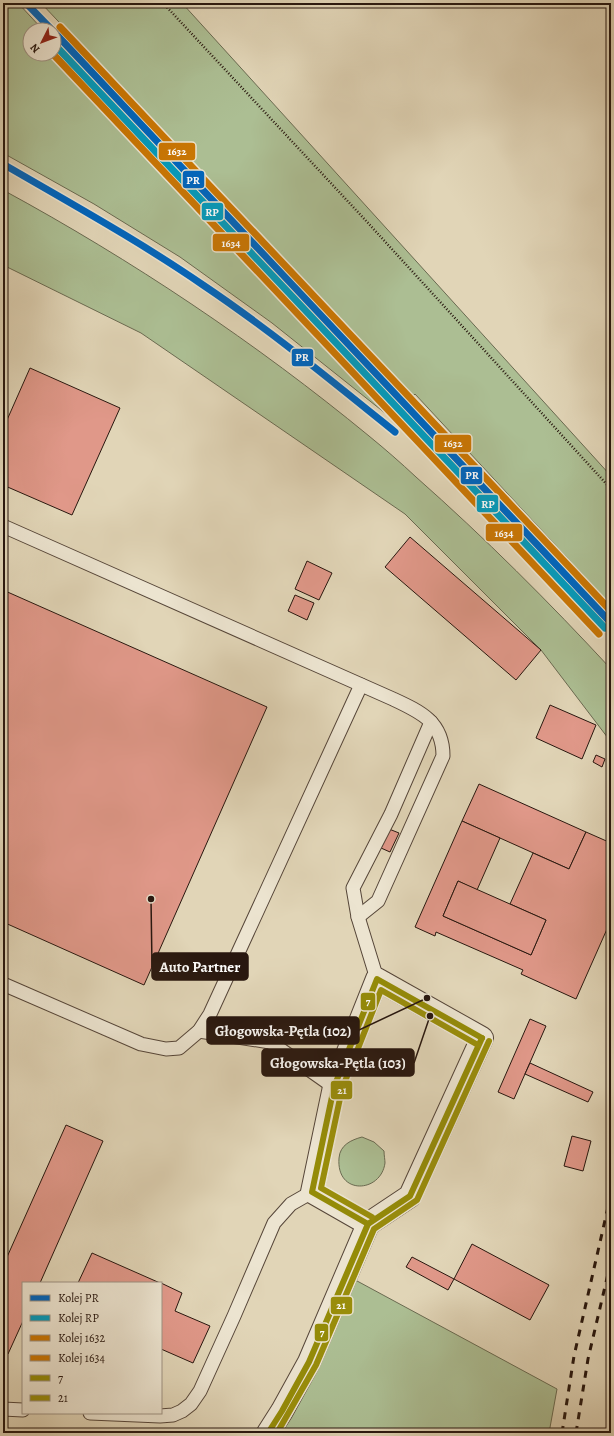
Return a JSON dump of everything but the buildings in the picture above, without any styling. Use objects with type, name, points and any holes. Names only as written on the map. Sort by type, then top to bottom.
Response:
[{"type":"street","points":[[268,1433],[309,1362],[368,1224],[410,1196],[482,1038],[377,979],[334,1087],[312,1192],[368,1224]]},
{"type":"lane","points":[[3,526],[414,709],[431,722],[442,739],[443,756],[378,901],[358,917]]},
{"type":"lane","points":[[3,984],[141,1044],[155,1048],[166,1050],[179,1048],[199,1032],[210,1014],[360,685]]},
{"type":"lane","points":[[377,979],[358,917],[353,888],[391,814],[431,722]]},
{"type":"lane","points":[[199,1032],[270,1042],[334,1087]]},
{"type":"lane","points":[[113,1414],[160,1416],[182,1411],[191,1404],[200,1391],[274,1223],[291,1204],[312,1192]]},
{"type":"lane","points":[[3,1409],[22,1410]]},
{"type":"path","points":[[163,3],[611,489]]},
{"type":"green space","points":[[3,3],[18,3],[36,22],[22,22],[22,62],[62,62],[62,49],[400,408],[390,417],[272,323],[180,257],[94,204],[3,153]]},
{"type":"green space","points":[[41,3],[182,3],[611,476],[611,605],[415,394],[412,397],[62,25],[62,22],[59,22]]},
{"type":"green space","points":[[3,190],[146,274],[238,336],[282,368],[369,436],[442,500],[564,619],[611,669],[611,742],[541,650],[405,514],[141,333],[3,265]]},
{"type":"green space","points":[[362,1137],[374,1142],[384,1151],[385,1163],[382,1173],[376,1180],[368,1185],[359,1186],[351,1184],[344,1179],[340,1170],[339,1158],[341,1150],[344,1146]]},
{"type":"green space","points":[[346,1275],[557,1389],[549,1433],[268,1433]]},
{"type":"railway","points":[[562,1433],[574,1356],[611,1194]]},
{"type":"railway","points":[[576,1433],[588,1359],[611,1261]]},
{"type":"rail line","name":"PR","points":[[26,3],[44,22]]},
{"type":"rail line","name":"1632","points":[[62,29],[611,611]]},
{"type":"rail line","name":"PR","points":[[62,40],[611,623]]},
{"type":"rail line","name":"RP","points":[[62,52],[605,628]]},
{"type":"rail line","name":"1634","points":[[61,62],[599,634]]},
{"type":"rail line","name":"PR","points":[[3,164],[129,238],[228,302],[277,338],[395,432]]},
{"type":"transit line","name":"7","points":[[368,1224],[312,1192],[334,1087],[377,979],[482,1038]]},
{"type":"transit line","name":"21","points":[[372,1217],[321,1188],[342,1089],[381,990],[478,1045]]},
{"type":"transit line","name":"7","points":[[268,1433],[309,1362],[368,1224],[410,1196],[482,1038]]},
{"type":"transit line","name":"21","points":[[277,1433],[316,1365],[374,1229],[417,1200],[489,1041]]},
{"type":"place","name":"Auto Partner","points":[[151,899]]},
{"type":"place","name":"Głogowska-Pętla (102)","points":[[427,998]]},
{"type":"place","name":"Głogowska-Pętla (103)","points":[[430,1016]]}]
